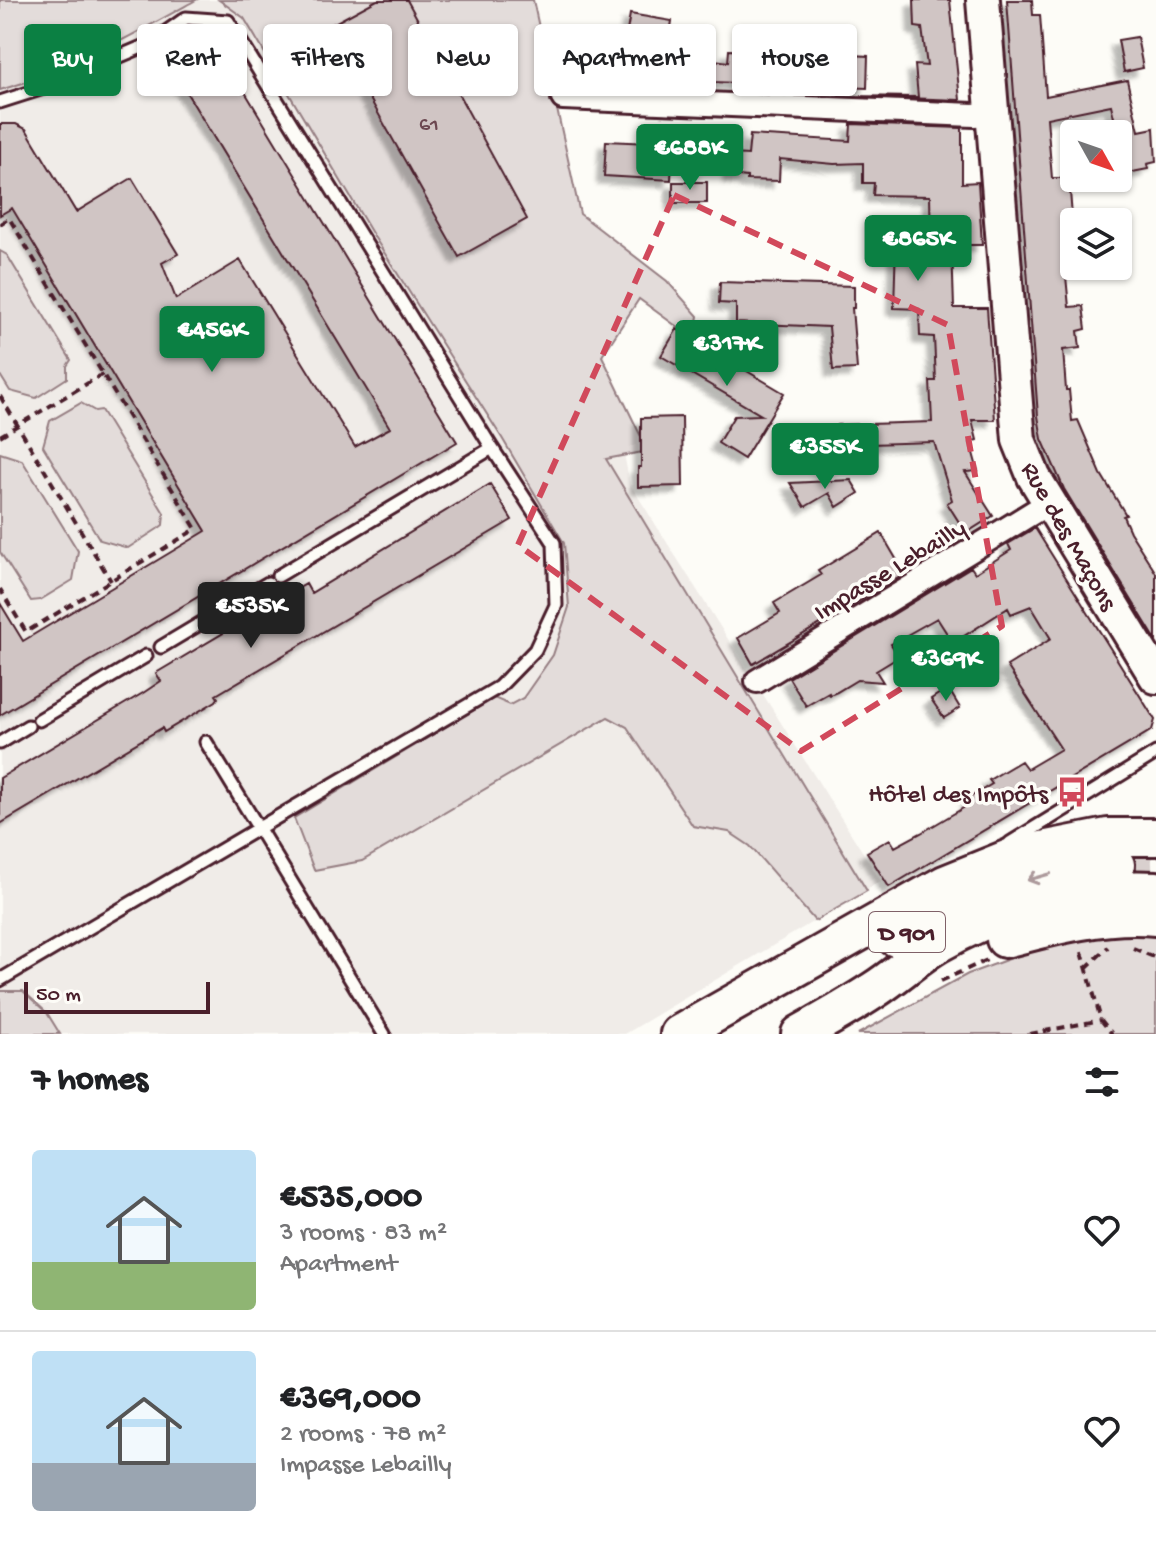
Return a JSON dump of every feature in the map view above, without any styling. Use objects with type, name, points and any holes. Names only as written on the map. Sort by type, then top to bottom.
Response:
[{"type":"main road","name":"Rue des Maçons","points":[[983,0],[1016,422],[1027,464],[1156,677]]},
{"type":"main road","name":"D 901","points":[[679,1034],[945,884],[1017,855],[1108,837],[1156,837]]},
{"type":"main road","name":"D 901","points":[[710,1034],[786,1002],[918,926],[997,889],[1067,870],[1116,865]]},
{"type":"main road","name":"D 901","points":[[800,1034],[873,991],[938,944],[999,917],[1072,896],[1156,890]]},
{"type":"main road","name":"D 901","points":[[873,991],[985,945],[1047,928],[1138,915],[1156,917]]},
{"type":"street","points":[[563,98],[974,115],[992,113]]},
{"type":"street","name":"Impasse Lebailly","points":[[757,681],[1050,502]]},
{"type":"lane","points":[[0,102],[47,87],[149,44],[186,18],[228,21],[554,543],[556,605],[535,650],[499,687],[0,980]]},
{"type":"lane","points":[[161,647],[492,448]]},
{"type":"lane","points":[[0,743],[146,656]]},
{"type":"lane","points":[[206,742],[384,1034]]},
{"type":"lane","points":[[945,884],[1156,753]]},
{"type":"path","points":[[0,224],[9,218],[196,529],[26,632],[0,589]]},
{"type":"path","points":[[0,436],[103,374]]},
{"type":"path","points":[[0,396],[111,581]]},
{"type":"path","points":[[1080,946],[1101,1020],[1112,1034]]},
{"type":"path","points":[[1086,968],[1109,947],[1119,947]]},
{"type":"path","points":[[1130,947],[1156,958]]},
{"type":"path","points":[[931,986],[994,957]]},
{"type":"path","points":[[1030,1034],[1101,1020]]},
{"type":"highlighted area","points":[[674,195],[948,325],[1002,626],[801,751],[518,545]]},
{"type":"shaded area","points":[[0,0],[533,0],[538,24],[534,24],[534,96],[552,96],[630,484],[881,881],[625,1034],[0,1034]]},
{"type":"shaded area","points":[[0,0],[196,0],[152,24],[137,24],[137,32],[121,40],[121,24],[24,24],[24,83],[0,90]]},
{"type":"shaded area","points":[[219,0],[533,0],[538,24],[534,24],[534,96],[554,96],[580,214],[667,281],[698,316],[694,339],[639,299],[602,356],[648,451],[606,459],[867,891],[815,921],[750,846],[729,832],[693,826],[627,727],[608,717],[362,861],[314,870],[294,818],[494,698],[510,705],[523,698],[553,655],[569,607],[564,543],[290,96],[392,96],[392,24],[263,24],[263,50],[244,18]]},
{"type":"shaded area","points":[[0,251],[7,255],[71,360],[67,366],[67,378],[36,398],[10,391],[0,375]]},
{"type":"shaded area","points":[[81,403],[95,411],[101,410],[164,513],[163,525],[128,548],[100,540],[43,446],[50,421]]},
{"type":"shaded area","points":[[0,453],[22,460],[78,551],[73,580],[40,600],[31,601],[0,552]]},
{"type":"shaded area","points":[[1156,932],[1156,1034],[858,1034],[968,974],[1017,956],[1093,936]]},
{"type":"shaded area","points":[[0,991],[23,991],[47,1013],[60,1034],[0,1034]]},
{"type":"building","points":[[377,0],[407,0],[420,24],[408,24],[408,96],[460,96],[527,219],[459,257],[368,96],[392,96],[392,24],[333,24]]},
{"type":"building","points":[[914,0],[950,0],[960,100],[851,96],[918,97],[915,65],[927,66],[922,28],[915,27]]},
{"type":"building","points":[[1007,0],[1032,0],[1033,15],[1040,15],[1046,96],[1127,80],[1139,131],[1154,128],[1156,162],[1147,164],[1148,169],[1132,172],[1132,120],[1115,120],[1111,105],[1047,118],[1052,178],[1060,178],[1060,192],[1070,192],[1071,208],[1060,208],[1060,280],[1066,280],[1069,307],[1083,306],[1086,329],[1078,331],[1080,348],[1063,350],[1072,421],[1078,420],[1101,474],[1126,515],[1123,516],[1130,532],[1156,573],[1156,640],[1064,489],[1042,439]]},
{"type":"building","points":[[630,14],[672,21],[672,24],[628,24]]},
{"type":"building","points":[[1137,37],[1143,68],[1124,72],[1118,40]]},
{"type":"building","points":[[729,50],[732,50],[732,83],[716,82],[716,60],[728,62]]},
{"type":"building","points":[[857,55],[868,56],[867,88],[857,88]]},
{"type":"building","points":[[247,95],[457,442],[0,715],[0,603],[23,641],[206,531],[12,208],[0,215],[0,124],[16,124],[26,129],[76,212],[132,178],[178,254],[162,263],[176,299],[240,260],[355,447],[390,428],[189,96]]},
{"type":"building","points":[[851,124],[962,128],[962,183],[978,182],[982,245],[952,245],[954,308],[987,308],[995,420],[972,420],[977,440],[970,442],[978,471],[965,472],[993,516],[966,533],[947,503],[952,500],[934,442],[837,445],[837,425],[932,422],[930,381],[936,381],[934,337],[920,336],[919,309],[894,308],[896,242],[931,244],[930,196],[873,195],[874,183],[863,183],[863,163],[780,159],[779,181],[747,180],[747,177],[730,175],[732,154],[748,155],[750,135],[850,141]]},
{"type":"building","points":[[606,141],[673,144],[671,180],[604,176]]},
{"type":"building","points":[[673,182],[707,182],[707,203],[673,203]]},
{"type":"building","points":[[720,282],[854,286],[852,308],[857,369],[833,370],[829,327],[736,323],[736,304],[719,303]]},
{"type":"building","points":[[677,329],[696,340],[698,336],[717,348],[715,352],[784,393],[744,459],[718,443],[734,416],[761,415],[661,356]]},
{"type":"building","points":[[682,417],[683,486],[638,487],[641,418]]},
{"type":"building","points":[[851,480],[859,493],[837,507],[829,493],[805,507],[790,483]]},
{"type":"building","points":[[490,484],[512,520],[216,695],[216,701],[164,732],[162,728],[0,824],[0,778],[161,681],[156,673],[306,584],[311,593]]},
{"type":"building","points":[[1035,528],[1155,720],[1152,730],[889,887],[867,852],[890,839],[895,847],[970,804],[967,799],[992,784],[989,780],[1021,761],[1027,769],[1061,749],[1007,666],[1051,639],[1031,606],[1011,614],[1008,608],[953,643],[937,618],[891,644],[899,657],[876,671],[883,682],[857,680],[806,706],[789,678],[971,567],[975,573],[1011,550],[1008,544]]},
{"type":"building","points":[[881,533],[905,574],[753,664],[738,638],[780,613],[774,603],[821,575],[818,571]]},
{"type":"building","points":[[948,688],[960,708],[944,718],[931,699]]},
{"type":"tunnel","points":[[1116,865],[1156,863]]},
{"type":"place","name":"Hôtel des Impôts","points":[[1072,792]]}]
